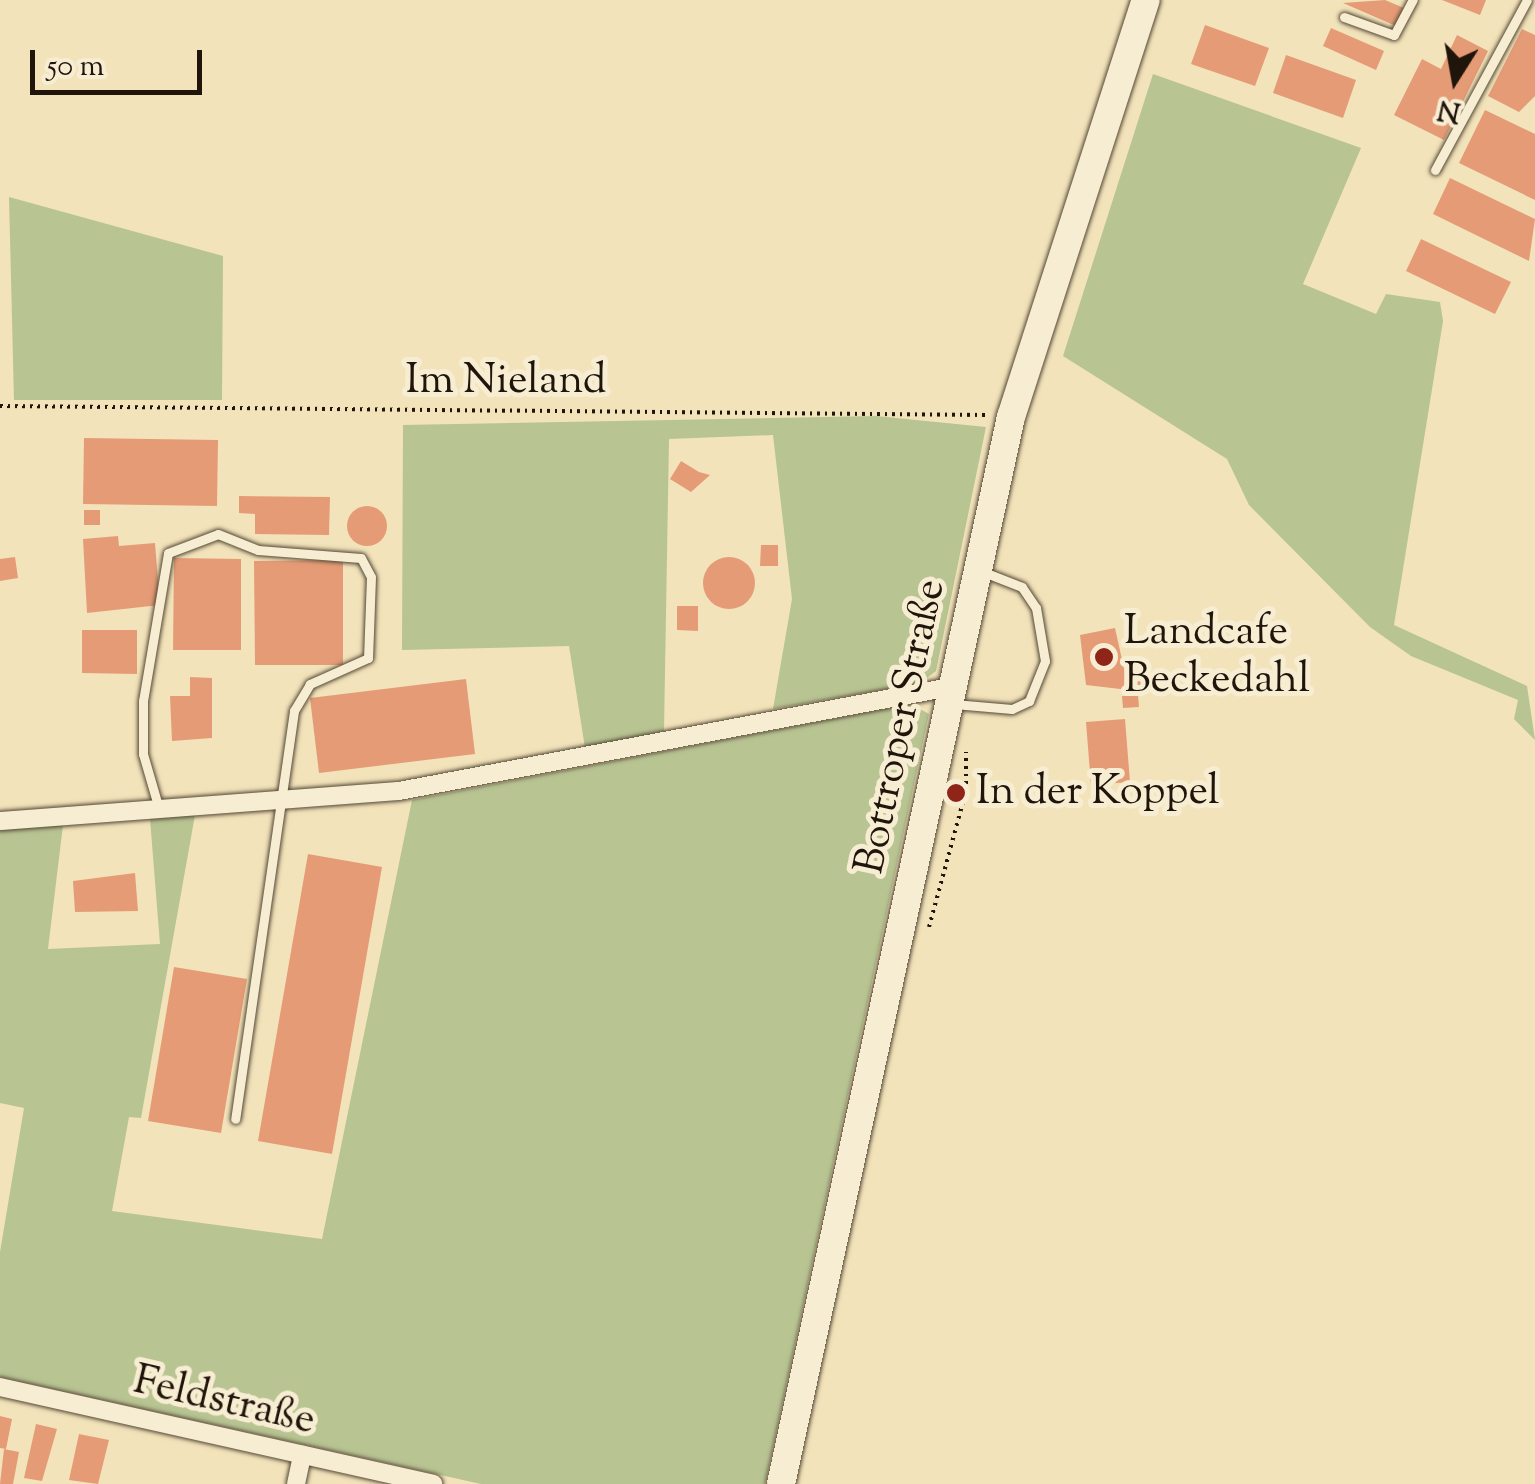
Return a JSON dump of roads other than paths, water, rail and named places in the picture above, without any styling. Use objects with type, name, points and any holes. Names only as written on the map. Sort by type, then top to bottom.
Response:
[{"type":"main road","name":"Bottroper Straße","points":[[781,1484],[955,699],[977,569],[1011,417],[1146,0]]},
{"type":"street","points":[[0,820],[399,791],[955,699]]},
{"type":"street","name":"Feldstraße","points":[[0,1387],[433,1484]]},
{"type":"street","points":[[296,1484],[302,1455]]},
{"type":"lane","points":[[1344,17],[1394,34],[1413,0]]},
{"type":"lane","points":[[1436,170],[1528,0]]},
{"type":"lane","points":[[159,809],[143,754],[143,702],[168,553],[218,534],[258,550],[344,550],[372,576],[368,658],[298,694],[288,800],[235,1119]]},
{"type":"lane","points":[[955,699],[1028,701],[1045,662],[1036,608],[1022,587],[977,569]]},
{"type":"place","name":"Landcafe Beckedahl","points":[[1104,657]]},
{"type":"place","name":"In der Koppel","points":[[956,793]]}]
